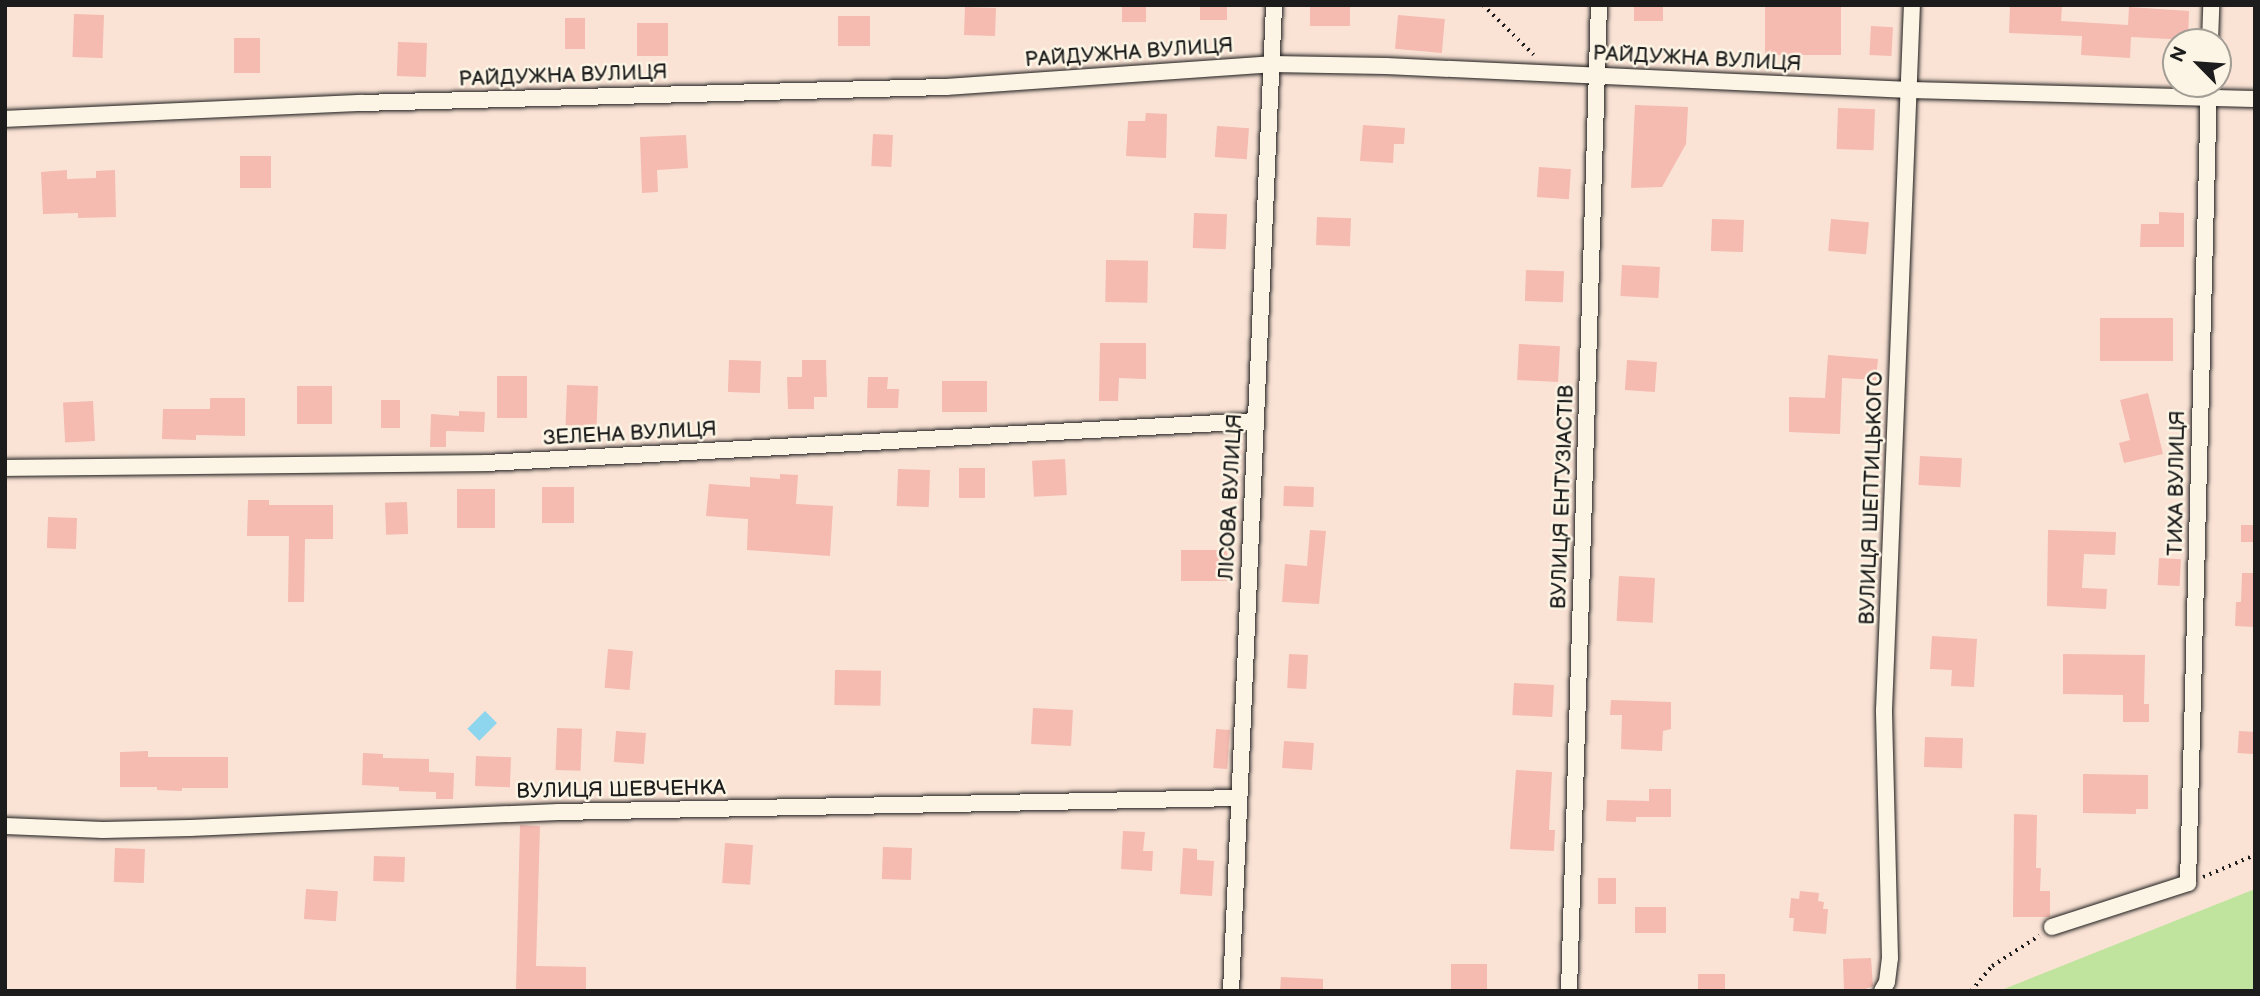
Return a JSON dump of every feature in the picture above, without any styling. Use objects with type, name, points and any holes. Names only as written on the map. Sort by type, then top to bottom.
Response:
[{"type":"street","name":"ЛІСОВА ВУЛИЦЯ","points":[[1231,991],[1274,5]]},
{"type":"street","name":"ВУЛИЦЯ ЕНТУЗІАСТІВ","points":[[1569,991],[1599,5]]},
{"type":"street","name":"ВУЛИЦЯ ШЕПТИЦЬКОГО","points":[[1882,991],[1887,982],[1890,958],[1884,710],[1912,5]]},
{"type":"street","points":[[2210,28],[2211,5]]},
{"type":"street","name":"РАЙДУЖНА ВУЛИЦЯ","points":[[5,120],[361,103],[946,86],[1271,64],[1909,90],[2162,91]]},
{"type":"street","name":"РАЙДУЖНА ВУЛИЦЯ","points":[[2232,95],[2255,99]]},
{"type":"street","name":"ТИХА ВУЛИЦЯ","points":[[2188,883],[2209,98]]},
{"type":"street","name":"ЗЕЛЕНА ВУЛИЦЯ","points":[[5,468],[486,463],[1256,421]]},
{"type":"street","name":"ВУЛИЦЯ ШЕВЧЕНКА","points":[[5,826],[103,830],[559,812],[1239,798]]},
{"type":"street","points":[[2052,927],[2188,883]]},
{"type":"path","points":[[1483,5],[1553,74]]},
{"type":"path","points":[[2188,883],[2255,855]]},
{"type":"path","points":[[1971,991],[1992,966],[2052,927]]},
{"type":"green space","points":[[2255,889],[2255,991],[1999,991]]},
{"type":"water","points":[[485,711],[497,723],[479,741],[467,729]]},
{"type":"building","points":[[1122,5],[1146,5],[1146,22],[1122,22]]},
{"type":"building","points":[[1200,5],[1227,5],[1227,20],[1200,20]]},
{"type":"building","points":[[1310,5],[1350,5],[1350,26],[1310,26]]},
{"type":"building","points":[[1634,5],[1663,5],[1663,21],[1634,21]]},
{"type":"building","points":[[1765,5],[1841,5],[1841,55],[1765,55]]},
{"type":"building","points":[[2010,5],[2062,5],[2061,21],[2128,25],[2129,7],[2189,11],[2188,28],[2162,28],[2162,39],[2131,37],[2130,58],[2081,55],[2082,36],[2009,33]]},
{"type":"building","points":[[965,7],[996,8],[995,36],[964,35]]},
{"type":"building","points":[[74,14],[104,15],[102,58],[72,57]]},
{"type":"building","points":[[1398,15],[1445,19],[1442,53],[1395,49]]},
{"type":"building","points":[[838,16],[870,16],[870,46],[838,46]]},
{"type":"building","points":[[565,18],[585,18],[585,49],[565,49]]},
{"type":"building","points":[[637,23],[668,23],[668,56],[637,56]]},
{"type":"building","points":[[1871,26],[1893,27],[1891,56],[1869,55]]},
{"type":"building","points":[[234,38],[260,38],[260,73],[234,73]]},
{"type":"building","points":[[398,42],[427,43],[426,77],[397,76]]},
{"type":"building","points":[[1635,105],[1688,107],[1686,144],[1662,187],[1631,188]]},
{"type":"building","points":[[1838,108],[1875,109],[1874,150],[1837,149]]},
{"type":"building","points":[[1146,113],[1167,114],[1166,158],[1126,156],[1128,121],[1145,121]]},
{"type":"building","points":[[1363,125],[1405,128],[1404,144],[1394,144],[1393,163],[1360,161]]},
{"type":"building","points":[[1217,126],[1249,128],[1247,159],[1215,157]]},
{"type":"building","points":[[873,134],[893,135],[891,167],[871,166]]},
{"type":"building","points":[[686,135],[688,168],[657,170],[658,192],[642,193],[640,137]]},
{"type":"building","points":[[240,156],[271,156],[271,188],[240,188]]},
{"type":"building","points":[[1539,167],[1571,169],[1569,199],[1537,197]]},
{"type":"building","points":[[67,170],[67,179],[96,178],[96,171],[115,170],[116,217],[78,218],[78,213],[43,214],[41,172]]},
{"type":"building","points":[[2159,212],[2184,213],[2184,247],[2140,247],[2141,224],[2159,224]]},
{"type":"building","points":[[1194,213],[1227,214],[1226,249],[1193,248]]},
{"type":"building","points":[[1317,217],[1351,218],[1350,246],[1316,245]]},
{"type":"building","points":[[1712,219],[1744,220],[1743,252],[1711,251]]},
{"type":"building","points":[[1831,219],[1869,222],[1866,254],[1828,251]]},
{"type":"building","points":[[1106,260],[1148,261],[1147,303],[1105,302]]},
{"type":"building","points":[[1622,265],[1660,267],[1658,298],[1620,296]]},
{"type":"building","points":[[1526,270],[1564,271],[1563,302],[1525,301]]},
{"type":"building","points":[[2100,318],[2173,318],[2173,361],[2100,361]]},
{"type":"building","points":[[1100,343],[1146,343],[1146,379],[1119,378],[1118,401],[1099,401]]},
{"type":"building","points":[[1519,344],[1560,346],[1558,382],[1517,380]]},
{"type":"building","points":[[1828,355],[1878,359],[1876,380],[1842,378],[1840,434],[1789,432],[1789,397],[1825,398]]},
{"type":"building","points":[[729,360],[761,361],[760,393],[728,392]]},
{"type":"building","points":[[802,360],[826,360],[827,397],[814,397],[814,409],[788,409],[787,377],[802,377]]},
{"type":"building","points":[[1627,360],[1657,362],[1655,392],[1625,390]]},
{"type":"building","points":[[497,376],[527,376],[527,418],[497,418]]},
{"type":"building","points":[[868,377],[888,377],[887,389],[899,389],[898,408],[867,408]]},
{"type":"building","points":[[942,381],[987,381],[987,412],[942,412]]},
{"type":"building","points":[[567,385],[598,386],[597,426],[566,425]]},
{"type":"building","points":[[297,386],[332,386],[332,424],[297,424]]},
{"type":"building","points":[[2148,393],[2163,454],[2124,463],[2119,443],[2130,440],[2120,400]]},
{"type":"building","points":[[210,398],[245,398],[245,436],[196,435],[196,440],[162,439],[163,409],[210,409]]},
{"type":"building","points":[[381,400],[400,400],[400,428],[381,428]]},
{"type":"building","points":[[93,401],[95,441],[65,443],[63,403]]},
{"type":"building","points":[[459,411],[485,412],[484,432],[446,431],[446,447],[430,447],[431,414],[459,416]]},
{"type":"building","points":[[1920,456],[1962,458],[1960,487],[1918,485]]},
{"type":"building","points":[[1065,459],[1067,495],[1034,497],[1032,461]]},
{"type":"building","points":[[959,468],[985,468],[985,498],[959,498]]},
{"type":"building","points":[[898,469],[930,470],[929,507],[897,506]]},
{"type":"building","points":[[780,474],[798,475],[796,504],[833,506],[830,556],[747,550],[748,519],[706,516],[709,484],[750,487],[750,477],[780,479]]},
{"type":"building","points":[[1284,486],[1314,487],[1313,507],[1283,506]]},
{"type":"building","points":[[542,487],[574,487],[574,523],[542,523]]},
{"type":"building","points":[[457,489],[495,489],[495,528],[457,528]]},
{"type":"building","points":[[248,500],[269,500],[269,505],[333,505],[333,539],[305,539],[304,602],[288,602],[289,536],[247,536]]},
{"type":"building","points":[[407,502],[408,534],[386,535],[385,503]]},
{"type":"building","points":[[48,517],[77,518],[76,549],[47,548]]},
{"type":"building","points":[[2241,525],[2255,525],[2255,542],[2241,542]]},
{"type":"building","points":[[1310,530],[1326,531],[1319,604],[1282,602],[1285,564],[1307,566]]},
{"type":"building","points":[[2048,530],[2116,532],[2115,555],[2084,554],[2082,588],[2107,589],[2106,609],[2047,606]]},
{"type":"building","points":[[1181,550],[1227,550],[1227,581],[1181,581]]},
{"type":"building","points":[[2159,558],[2181,559],[2180,586],[2158,585]]},
{"type":"building","points":[[2242,573],[2255,573],[2255,627],[2235,626],[2236,602],[2241,602]]},
{"type":"building","points":[[1619,576],[1655,578],[1653,623],[1617,621]]},
{"type":"building","points":[[1932,636],[1977,639],[1974,687],[1951,686],[1952,670],[1930,669]]},
{"type":"building","points":[[608,649],[633,651],[630,690],[605,688]]},
{"type":"building","points":[[1289,654],[1308,655],[1306,689],[1287,688]]},
{"type":"building","points":[[2063,654],[2145,655],[2144,704],[2149,704],[2149,722],[2123,722],[2123,695],[2063,694]]},
{"type":"building","points":[[835,670],[881,671],[880,706],[834,705]]},
{"type":"building","points":[[1514,683],[1554,685],[1552,717],[1512,715]]},
{"type":"building","points":[[1611,700],[1671,702],[1671,729],[1663,731],[1662,751],[1621,749],[1622,715],[1610,715]]},
{"type":"building","points":[[1033,708],[1073,710],[1071,746],[1031,744]]},
{"type":"building","points":[[557,728],[582,729],[581,771],[556,770]]},
{"type":"building","points":[[1216,729],[1230,730],[1227,769],[1213,768]]},
{"type":"building","points":[[616,731],[646,733],[644,764],[614,762]]},
{"type":"building","points":[[2239,731],[2255,732],[2253,754],[2237,753]]},
{"type":"building","points":[[1925,737],[1963,738],[1962,768],[1924,767]]},
{"type":"building","points":[[1284,741],[1314,743],[1312,770],[1282,768]]},
{"type":"building","points":[[148,751],[148,757],[228,757],[228,788],[182,788],[182,791],[157,790],[157,787],[120,787],[120,752]]},
{"type":"building","points":[[363,753],[383,754],[383,758],[429,759],[429,772],[454,773],[453,799],[436,799],[436,792],[399,791],[399,787],[362,785]]},
{"type":"building","points":[[476,756],[511,757],[510,787],[475,786]]},
{"type":"building","points":[[1516,770],[1552,772],[1549,830],[1555,830],[1554,851],[1510,849]]},
{"type":"building","points":[[2083,774],[2148,775],[2148,809],[2136,809],[2136,814],[2083,813]]},
{"type":"building","points":[[1649,789],[1671,789],[1671,817],[1636,817],[1636,822],[1606,821],[1607,800],[1649,801]]},
{"type":"building","points":[[2014,814],[2037,815],[2036,868],[2041,868],[2040,891],[2050,891],[2050,917],[2013,917]]},
{"type":"building","points":[[520,825],[540,826],[536,966],[586,967],[586,991],[516,989]]},
{"type":"building","points":[[1123,831],[1145,832],[1143,851],[1153,851],[1152,871],[1121,869]]},
{"type":"building","points":[[725,843],[753,845],[750,885],[722,883]]},
{"type":"building","points":[[883,847],[912,848],[911,880],[882,879]]},
{"type":"building","points":[[115,848],[145,849],[144,883],[114,882]]},
{"type":"building","points":[[1183,848],[1197,849],[1197,860],[1214,861],[1212,896],[1180,894]]},
{"type":"building","points":[[374,856],[405,857],[404,882],[373,881]]},
{"type":"building","points":[[1598,878],[1616,878],[1616,904],[1598,904]]},
{"type":"building","points":[[306,889],[338,891],[336,921],[304,919]]},
{"type":"building","points":[[1800,891],[1819,893],[1818,901],[1824,902],[1823,909],[1828,909],[1826,934],[1793,931],[1794,918],[1789,918],[1791,898],[1799,899]]},
{"type":"building","points":[[1635,907],[1666,907],[1666,933],[1635,933]]},
{"type":"building","points":[[1871,958],[1873,986],[1861,991],[1844,991],[1843,959]]},
{"type":"building","points":[[1451,964],[1487,964],[1487,991],[1451,991]]},
{"type":"building","points":[[1698,974],[1725,974],[1725,991],[1698,991]]},
{"type":"building","points":[[1281,977],[1323,979],[1323,991],[1280,991]]}]
